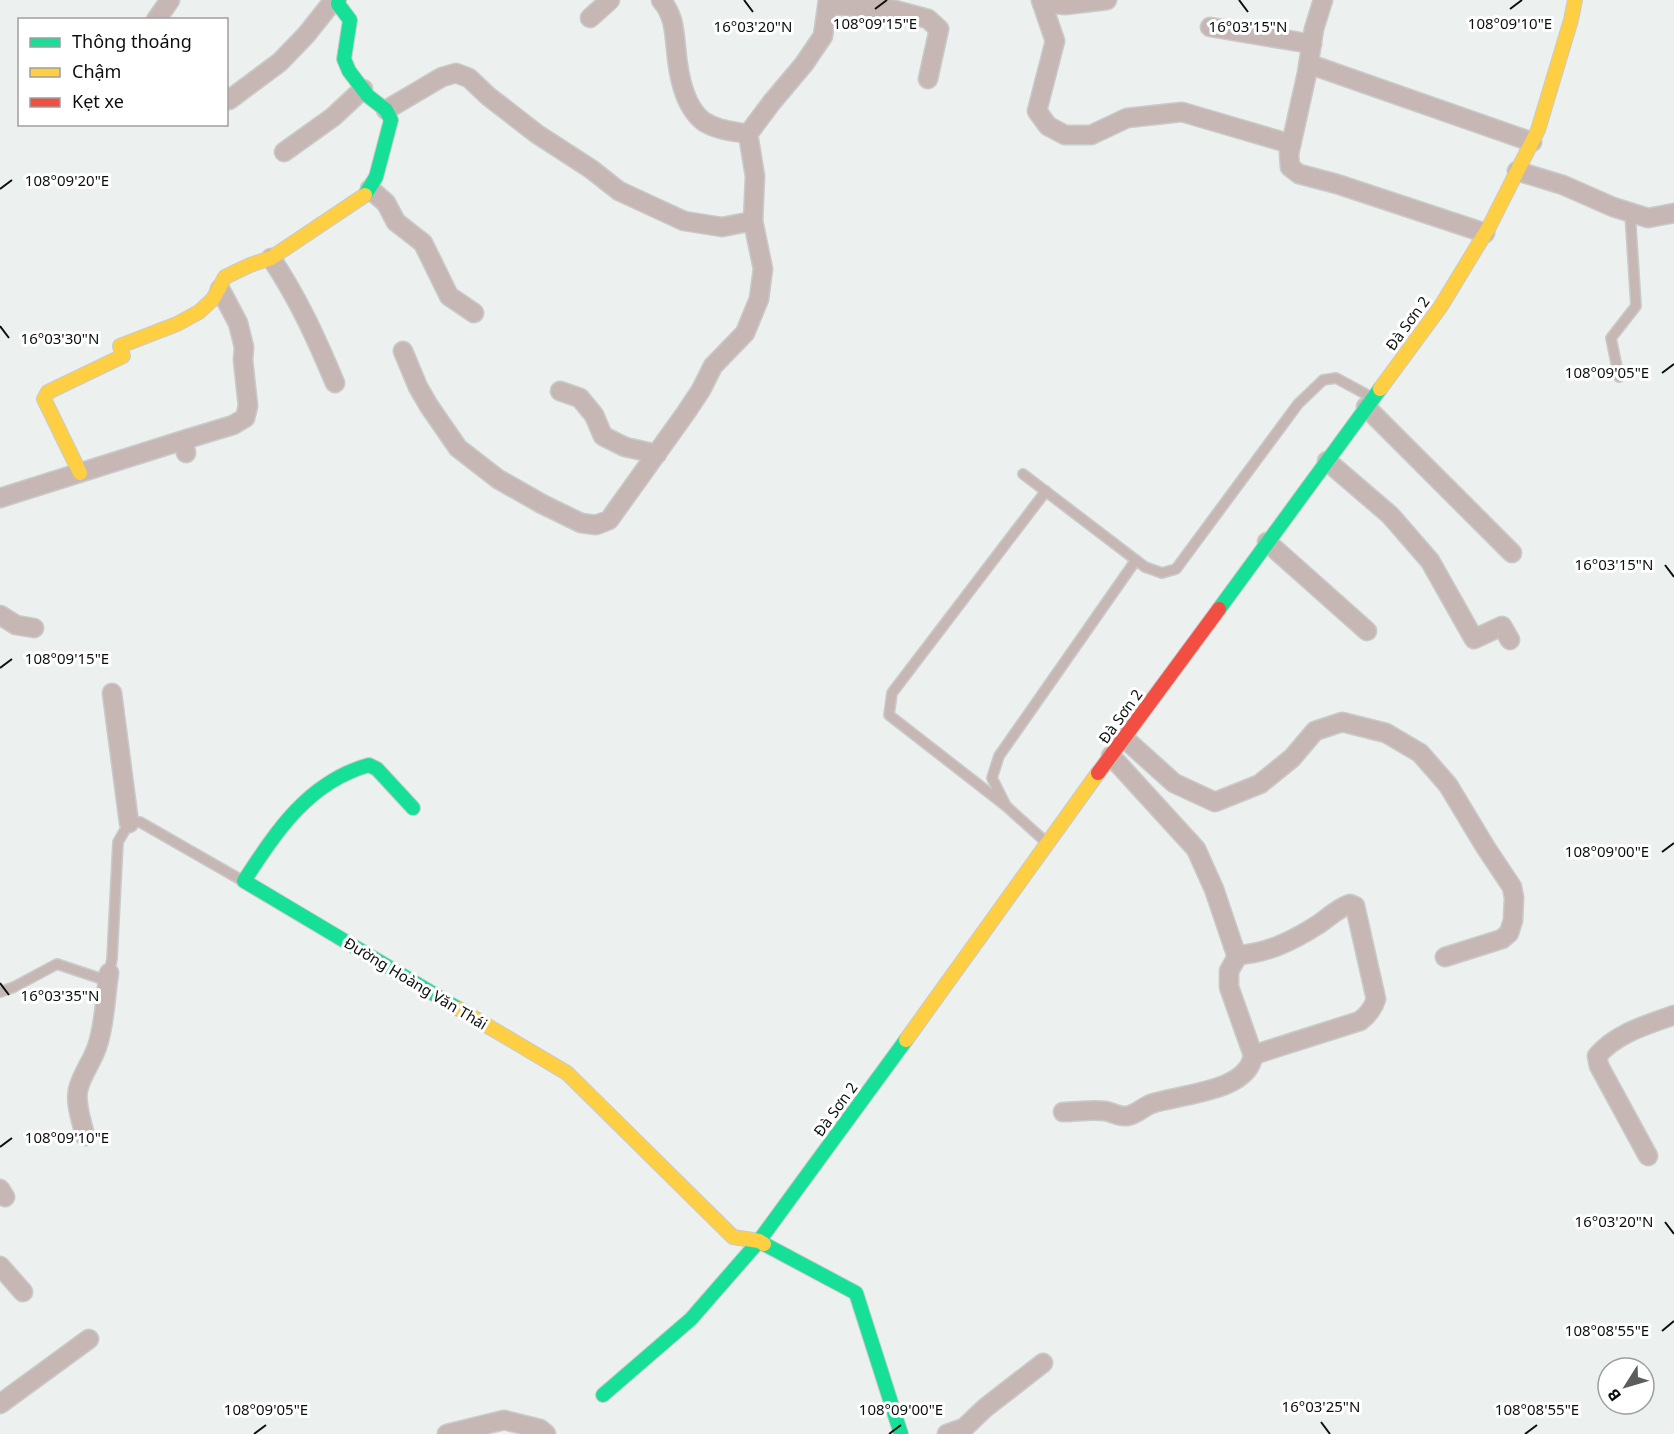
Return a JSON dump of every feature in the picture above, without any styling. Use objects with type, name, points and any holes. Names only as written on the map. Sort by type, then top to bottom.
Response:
[{"type":"street","points":[[157,18],[170,0]]},
{"type":"street","points":[[590,18],[610,0]]},
{"type":"street","points":[[661,0],[674,22],[677,70],[690,105],[703,121],[722,129],[748,134]]},
{"type":"street","points":[[1107,0],[1065,5],[1042,1],[1055,41],[1037,111],[1047,126],[1065,135],[1091,135],[1127,118],[1182,112],[1291,144]]},
{"type":"street","points":[[1323,0],[1314,28],[1309,64],[1289,154],[1290,167],[1299,174],[1337,184],[1485,233]]},
{"type":"street","name":"Đà Sơn 2","points":[[603,1395],[691,1319],[759,1241],[972,950],[1047,843],[1441,306],[1485,233],[1538,130],[1575,0]]},
{"type":"street","points":[[80,473],[44,399],[48,392],[123,356],[120,346],[179,323],[209,304],[220,289],[225,277],[272,258],[367,194],[376,177],[391,120],[386,110],[368,96],[349,71],[344,59],[350,20],[336,1],[280,62],[229,100]]},
{"type":"street","points":[[403,351],[418,387],[458,448],[498,479],[581,523],[597,525],[609,520],[701,390],[713,366],[745,333],[759,299],[763,269],[753,221],[755,176],[748,134],[804,64],[823,36],[828,2],[891,9],[928,19],[939,30],[928,79]]},
{"type":"street","points":[[1210,27],[1312,44]]},
{"type":"street","points":[[1309,64],[1532,142]]},
{"type":"street","points":[[386,110],[442,77],[456,73],[469,78],[488,96],[537,134],[591,169],[619,191],[684,221],[722,227],[753,221]]},
{"type":"street","points":[[284,152],[333,117],[363,89]]},
{"type":"street","points":[[1517,171],[1563,185],[1613,207],[1647,218],[1674,213]]},
{"type":"street","points":[[370,189],[386,203],[396,222],[423,243],[449,296],[474,313]]},
{"type":"street","points":[[272,258],[305,314],[335,383]]},
{"type":"street","points":[[0,498],[80,473],[187,446],[245,418],[248,406],[243,360],[244,347],[238,323],[220,289]]},
{"type":"street","points":[[560,391],[580,398],[594,415],[603,436],[625,447],[657,454]]},
{"type":"street","points":[[1369,403],[1512,553]]},
{"type":"street","points":[[1327,461],[1390,515],[1430,561],[1474,639],[1502,626],[1510,640]]},
{"type":"street","points":[[1268,542],[1367,631]]},
{"type":"street","points":[[0,615],[16,625],[34,628]]},
{"type":"street","points":[[112,693],[129,823]]},
{"type":"street","points":[[1124,738],[1174,783],[1215,802],[1260,784],[1292,758],[1315,731],[1342,722],[1386,733],[1420,753],[1448,785],[1512,887],[1514,898],[1513,920],[1509,933],[1502,939],[1445,957]]},
{"type":"street","points":[[1063,1112],[1105,1111],[1129,1116],[1153,1104],[1230,1083],[1248,1070],[1253,1055],[1228,987],[1229,971],[1237,957],[1214,889],[1196,849],[1111,756]]},
{"type":"street","points":[[244,881],[273,836],[304,801],[330,783],[358,768],[369,765],[377,770],[413,808]]},
{"type":"street","name":"Đường Hoàng Văn Thái","points":[[244,881],[567,1073],[733,1238],[759,1241],[856,1293],[901,1434]]},
{"type":"street","points":[[1236,955],[1263,952],[1293,939],[1350,904],[1355,906],[1376,999],[1373,1008],[1360,1021],[1253,1055]]},
{"type":"street","points":[[85,1136],[78,1091],[93,1058],[100,1035],[109,973]]},
{"type":"street","points":[[1648,1156],[1599,1066],[1597,1056],[1616,1038],[1674,1015]]},
{"type":"street","points":[[0,1266],[23,1292]]},
{"type":"street","points":[[0,1404],[89,1339]]},
{"type":"street","points":[[948,1434],[964,1428],[985,1408],[1043,1363]]},
{"type":"street","points":[[447,1434],[504,1420],[540,1429],[546,1434]]},
{"type":"lane","points":[[1619,377],[1611,338],[1636,306],[1630,213]]},
{"type":"lane","points":[[1023,474],[1145,567],[1162,573],[1176,569],[1298,404],[1323,380],[1336,378],[1369,403]]},
{"type":"lane","points":[[1046,491],[892,693],[889,715],[1006,806],[1047,843]]},
{"type":"lane","points":[[1006,806],[992,778],[999,756],[1136,560]]},
{"type":"lane","points":[[0,992],[57,964],[99,978],[109,973],[112,959],[118,842],[129,823],[140,822],[244,881]]},
{"type":"traffic: fast","points":[[339,0],[338,4],[350,20],[344,59],[349,71],[368,96],[386,110],[391,120],[376,177],[365,195]]},
{"type":"traffic: fast","points":[[1219,609],[1380,389]]},
{"type":"traffic: fast","points":[[413,808],[377,769],[369,765],[347,773],[328,783],[296,811],[268,845],[244,881],[459,1009]]},
{"type":"traffic: fast","points":[[603,1395],[691,1319],[759,1241],[906,1040]]},
{"type":"traffic: fast","points":[[764,1244],[856,1293],[901,1434]]},
{"type":"traffic: slow","points":[[1380,389],[1441,306],[1489,227],[1538,130],[1575,0]]},
{"type":"traffic: slow","points":[[80,473],[44,399],[48,392],[123,356],[120,346],[177,324],[199,312],[213,299],[225,277],[271,258],[365,195]]},
{"type":"traffic: slow","points":[[906,1040],[1098,773]]},
{"type":"traffic: slow","points":[[459,1009],[567,1073],[733,1237],[759,1241],[764,1244]]},
{"type":"traffic: jam","points":[[1098,773],[1219,609]]}]
